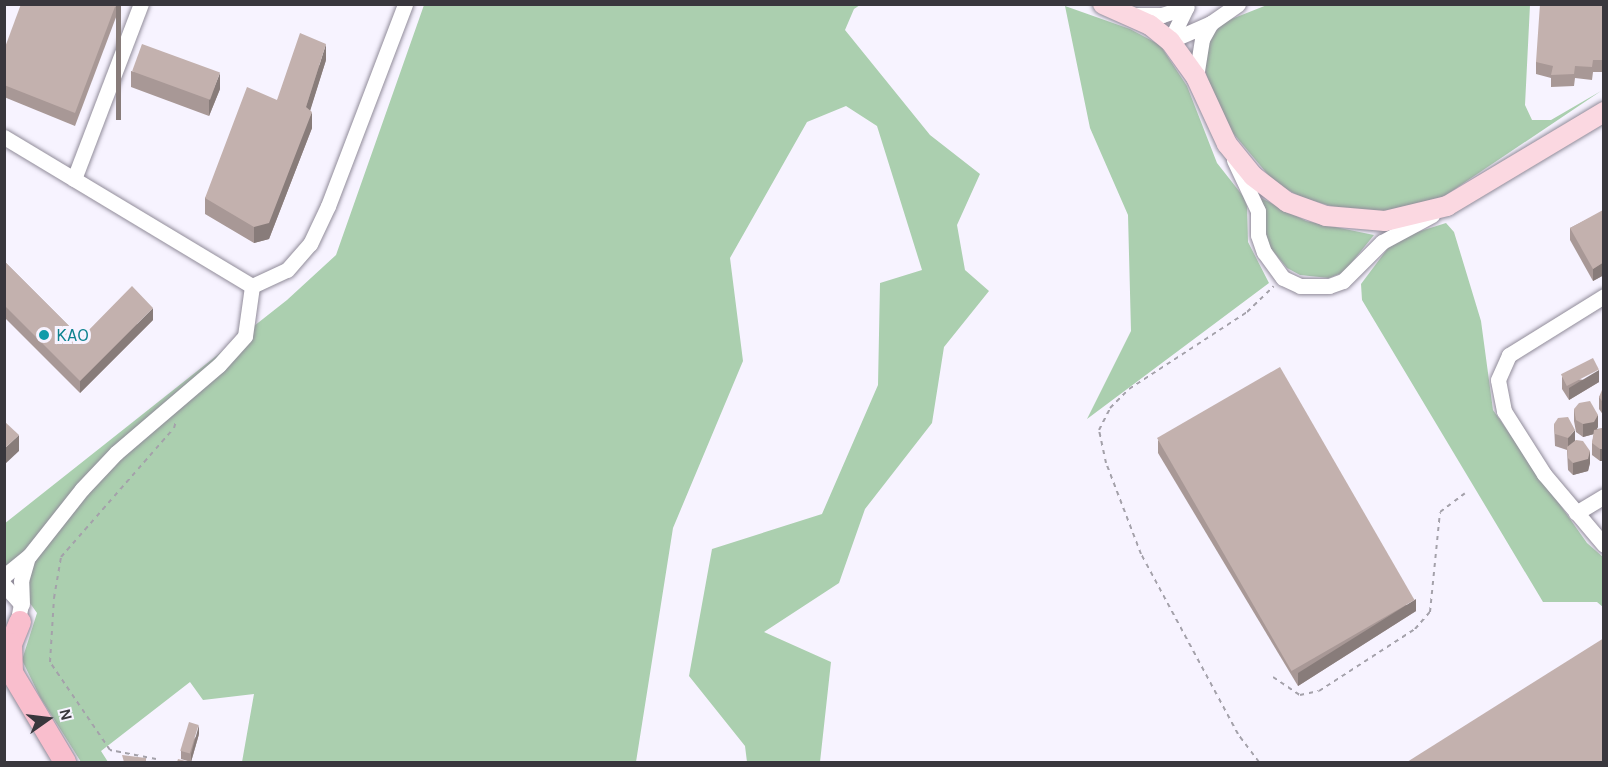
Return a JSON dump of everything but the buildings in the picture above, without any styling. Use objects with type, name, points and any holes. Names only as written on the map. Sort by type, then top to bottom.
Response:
[{"type":"highway","points":[[21,618],[11,644],[12,673],[65,762]]},
{"type":"main road","points":[[1103,4],[1131,15],[1170,41],[1196,77],[1227,144],[1268,189],[1287,202],[1326,216],[1385,221],[1447,206],[1604,112]]},
{"type":"street","points":[[74,179],[141,4]]},
{"type":"street","points":[[252,286],[287,270],[309,244],[328,206],[405,4]]},
{"type":"street","points":[[1170,41],[1211,23],[1238,4]]},
{"type":"street","points":[[1131,15],[1162,15],[1190,6]]},
{"type":"street","points":[[1170,41],[1190,6]]},
{"type":"street","points":[[1196,77],[1202,39],[1211,23]]},
{"type":"street","points":[[4,137],[252,286]]},
{"type":"street","points":[[1227,144],[1255,202],[1264,252],[1283,278],[1300,286],[1329,286],[1343,281],[1382,242],[1447,206]]},
{"type":"street","points":[[4,576],[29,556],[82,489],[219,365],[245,336],[252,286]]},
{"type":"street","points":[[1604,296],[1509,355],[1498,380],[1504,411],[1544,474],[1604,545]]},
{"type":"street","points":[[1576,513],[1604,496]]},
{"type":"street","points":[[4,639],[21,618],[21,581],[29,556]]},
{"type":"street","points":[[4,585],[18,596],[21,618]]},
{"type":"path","points":[[1259,762],[1239,734],[1141,555],[1106,463],[1099,430],[1110,408],[1129,389],[1247,312],[1283,278]]},
{"type":"path","points":[[156,759],[110,750],[50,662],[54,598],[61,557],[174,428],[181,398]]},
{"type":"path","points":[[1273,677],[1300,695],[1319,691],[1415,629],[1430,612],[1440,512],[1465,494]]},
{"type":"green space","points":[[424,5],[860,5],[854,9],[845,30],[930,135],[980,174],[957,225],[965,270],[989,291],[944,347],[932,423],[865,509],[839,583],[764,632],[831,662],[820,762],[747,762],[745,746],[689,676],[712,549],[822,514],[878,385],[880,283],[922,270],[877,126],[846,106],[807,122],[730,258],[743,361],[673,528],[636,762],[242,762],[254,694],[203,700],[190,682],[101,751],[108,762],[81,762],[40,697],[22,660],[37,613],[5,568],[4,524],[287,300],[336,255]]},
{"type":"green space","points":[[1267,5],[1530,5],[1525,105],[1532,120],[1551,120],[1601,91],[1446,195],[1417,208],[1372,212],[1338,208],[1303,198],[1275,183],[1227,126],[1210,89],[1204,66],[1209,39],[1224,22]]},
{"type":"green space","points":[[1065,6],[1130,29],[1160,45],[1187,86],[1217,163],[1243,196],[1247,206],[1248,242],[1269,283],[1087,419],[1131,331],[1128,215],[1090,128]]},
{"type":"green space","points":[[1261,198],[1306,221],[1374,235],[1344,272],[1329,278],[1300,275],[1287,268],[1268,245]]},
{"type":"green space","points":[[1446,223],[1454,232],[1481,321],[1493,410],[1587,543],[1603,557],[1603,607],[1597,602],[1543,602],[1362,300],[1361,284],[1388,248],[1411,234]]},
{"type":"place","name":"KAO","points":[[44,335]]}]
